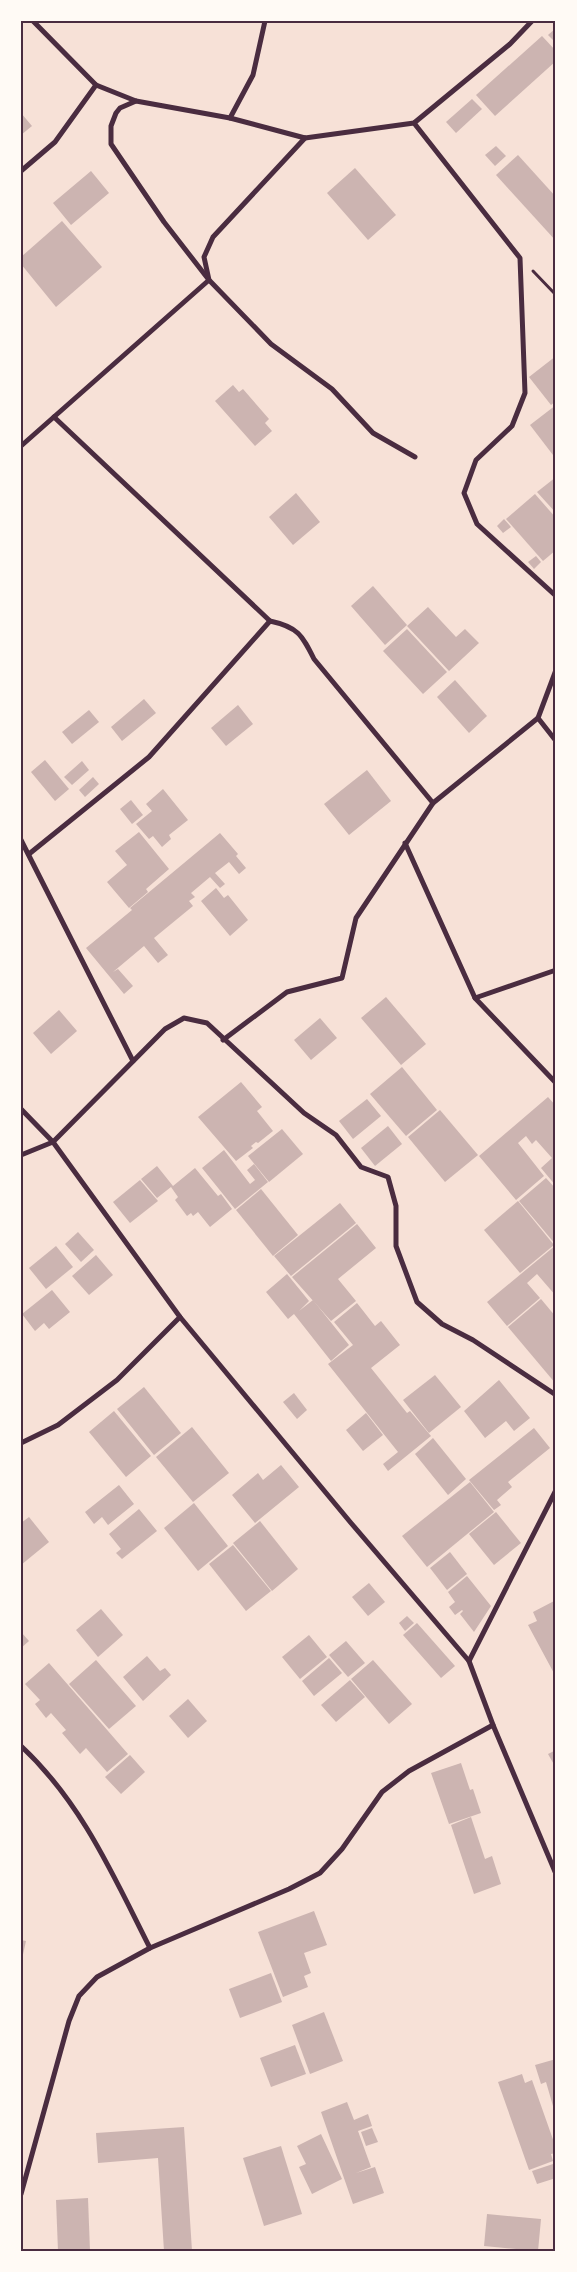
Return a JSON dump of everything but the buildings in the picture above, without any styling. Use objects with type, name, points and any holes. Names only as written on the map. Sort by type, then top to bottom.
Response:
[{"type":"street","points":[[33,21],[96,86],[136,101],[230,118],[304,138],[414,123],[510,44],[532,21]]},
{"type":"street","points":[[230,118],[253,75],[265,21]]},
{"type":"street","points":[[21,171],[54,142],[96,86]]},
{"type":"street","points":[[136,101],[120,108],[116,113],[111,126],[112,144],[164,222],[209,280],[271,344],[332,389],[374,433],[415,457]]},
{"type":"street","points":[[414,123],[520,258],[525,393],[512,426],[476,460],[464,493],[477,524],[556,596]]},
{"type":"street","points":[[209,280],[204,257],[213,237],[304,138]]},
{"type":"street","points":[[21,446],[209,280]]},
{"type":"street","points":[[54,417],[270,621],[288,625],[302,635],[314,659],[433,803]]},
{"type":"street","points":[[29,854],[150,757],[270,621]]},
{"type":"street","points":[[224,1040],[287,992],[342,978],[356,918],[405,843],[433,803],[538,718],[556,670]]},
{"type":"street","points":[[538,718],[556,741]]},
{"type":"street","points":[[21,840],[86,971],[134,1061]]},
{"type":"street","points":[[405,843],[476,998],[556,1083]]},
{"type":"street","points":[[476,998],[556,970]]},
{"type":"street","points":[[21,1155],[53,1142],[164,1029],[184,1018],[207,1023],[304,1113],[336,1135],[361,1168],[388,1177],[396,1206],[396,1246],[417,1302],[442,1324],[473,1340],[556,1395]]},
{"type":"street","points":[[21,1109],[53,1142],[180,1317],[351,1524],[469,1661],[493,1724],[556,1874]]},
{"type":"street","points":[[21,1444],[58,1425],[117,1380],[180,1317]]},
{"type":"street","points":[[469,1661],[556,1490]]},
{"type":"street","points":[[21,2194],[69,2021],[78,1996],[97,1977],[150,1948],[289,1889],[320,1873],[342,1849],[382,1792],[409,1771],[493,1724]]},
{"type":"street","points":[[21,1746],[63,1790],[95,1840],[150,1948]]},
{"type":"path","points":[[520,258],[556,295]]}]
